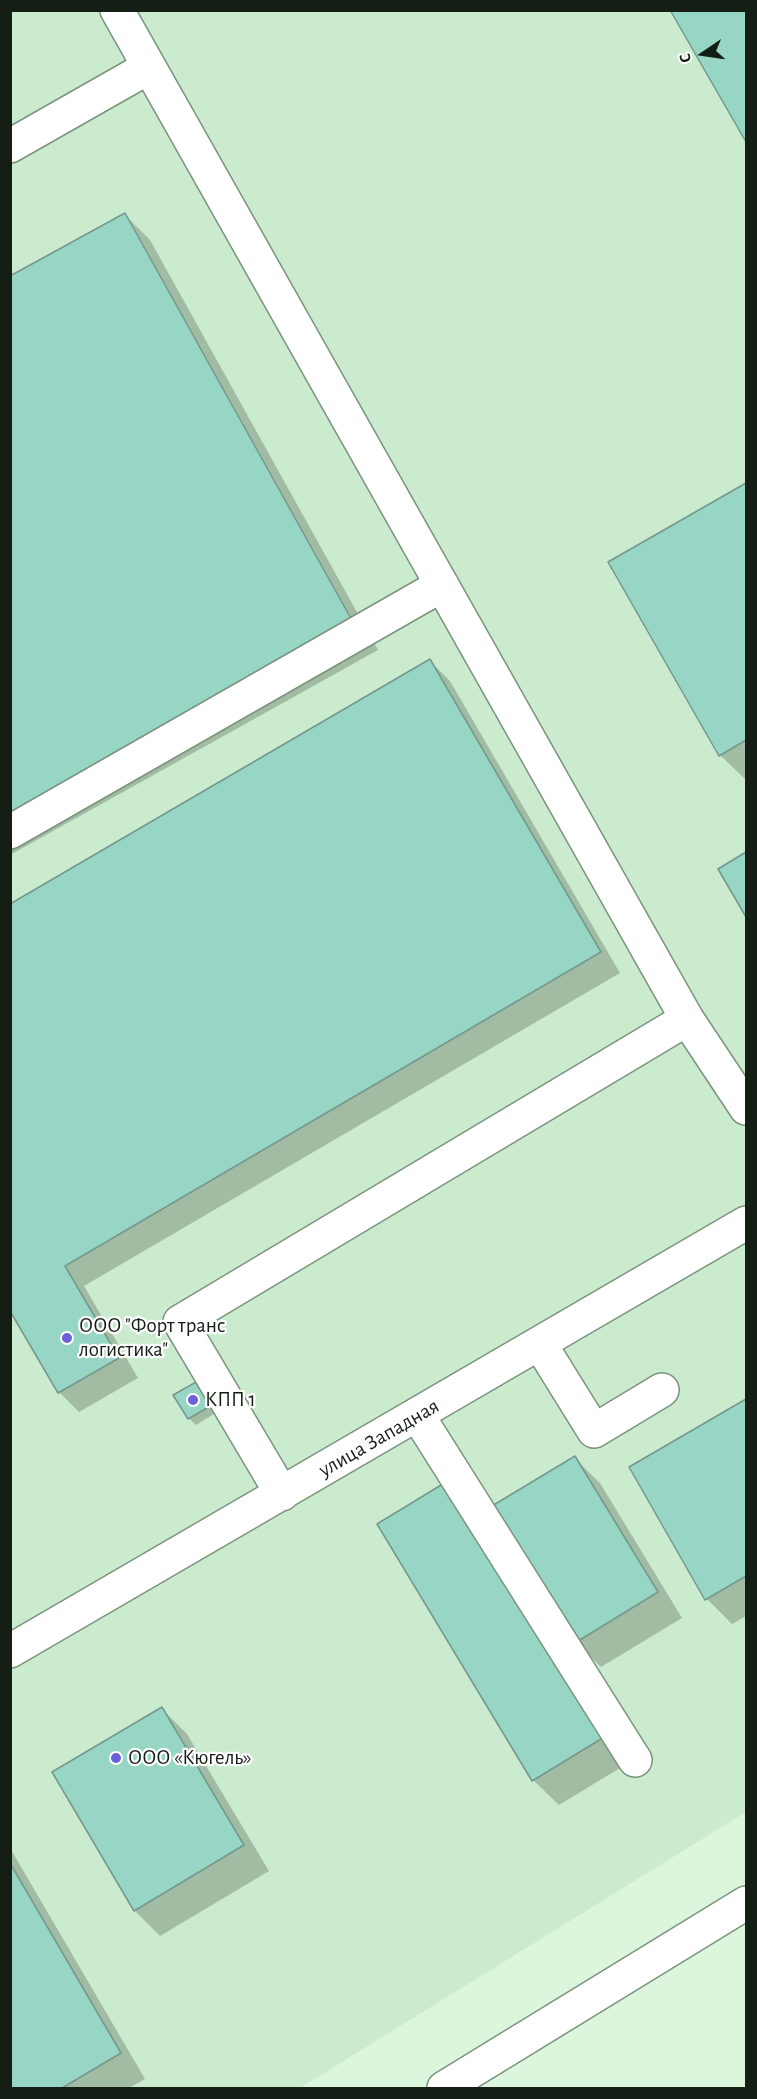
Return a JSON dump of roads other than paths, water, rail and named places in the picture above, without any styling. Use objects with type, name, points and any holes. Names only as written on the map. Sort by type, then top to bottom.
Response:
[{"type":"street","points":[[117,10],[687,1019],[747,1108]]},
{"type":"street","points":[[10,146],[149,68]]},
{"type":"street","points":[[10,832],[442,585]]},
{"type":"street","points":[[282,1494],[180,1322],[687,1019]]},
{"type":"street","name":"улица Западная","points":[[10,1651],[747,1223]]},
{"type":"street","points":[[540,1344],[594,1431],[662,1390]]},
{"type":"street","points":[[418,1416],[635,1760]]},
{"type":"street","points":[[444,2088],[747,1903]]},
{"type":"place","name":"ООО \"Форт транс логистика\"","points":[[67,1338]]},
{"type":"place","name":"КПП 1","points":[[193,1400]]},
{"type":"place","name":"ООО «Кюгель»","points":[[116,1758]]}]
